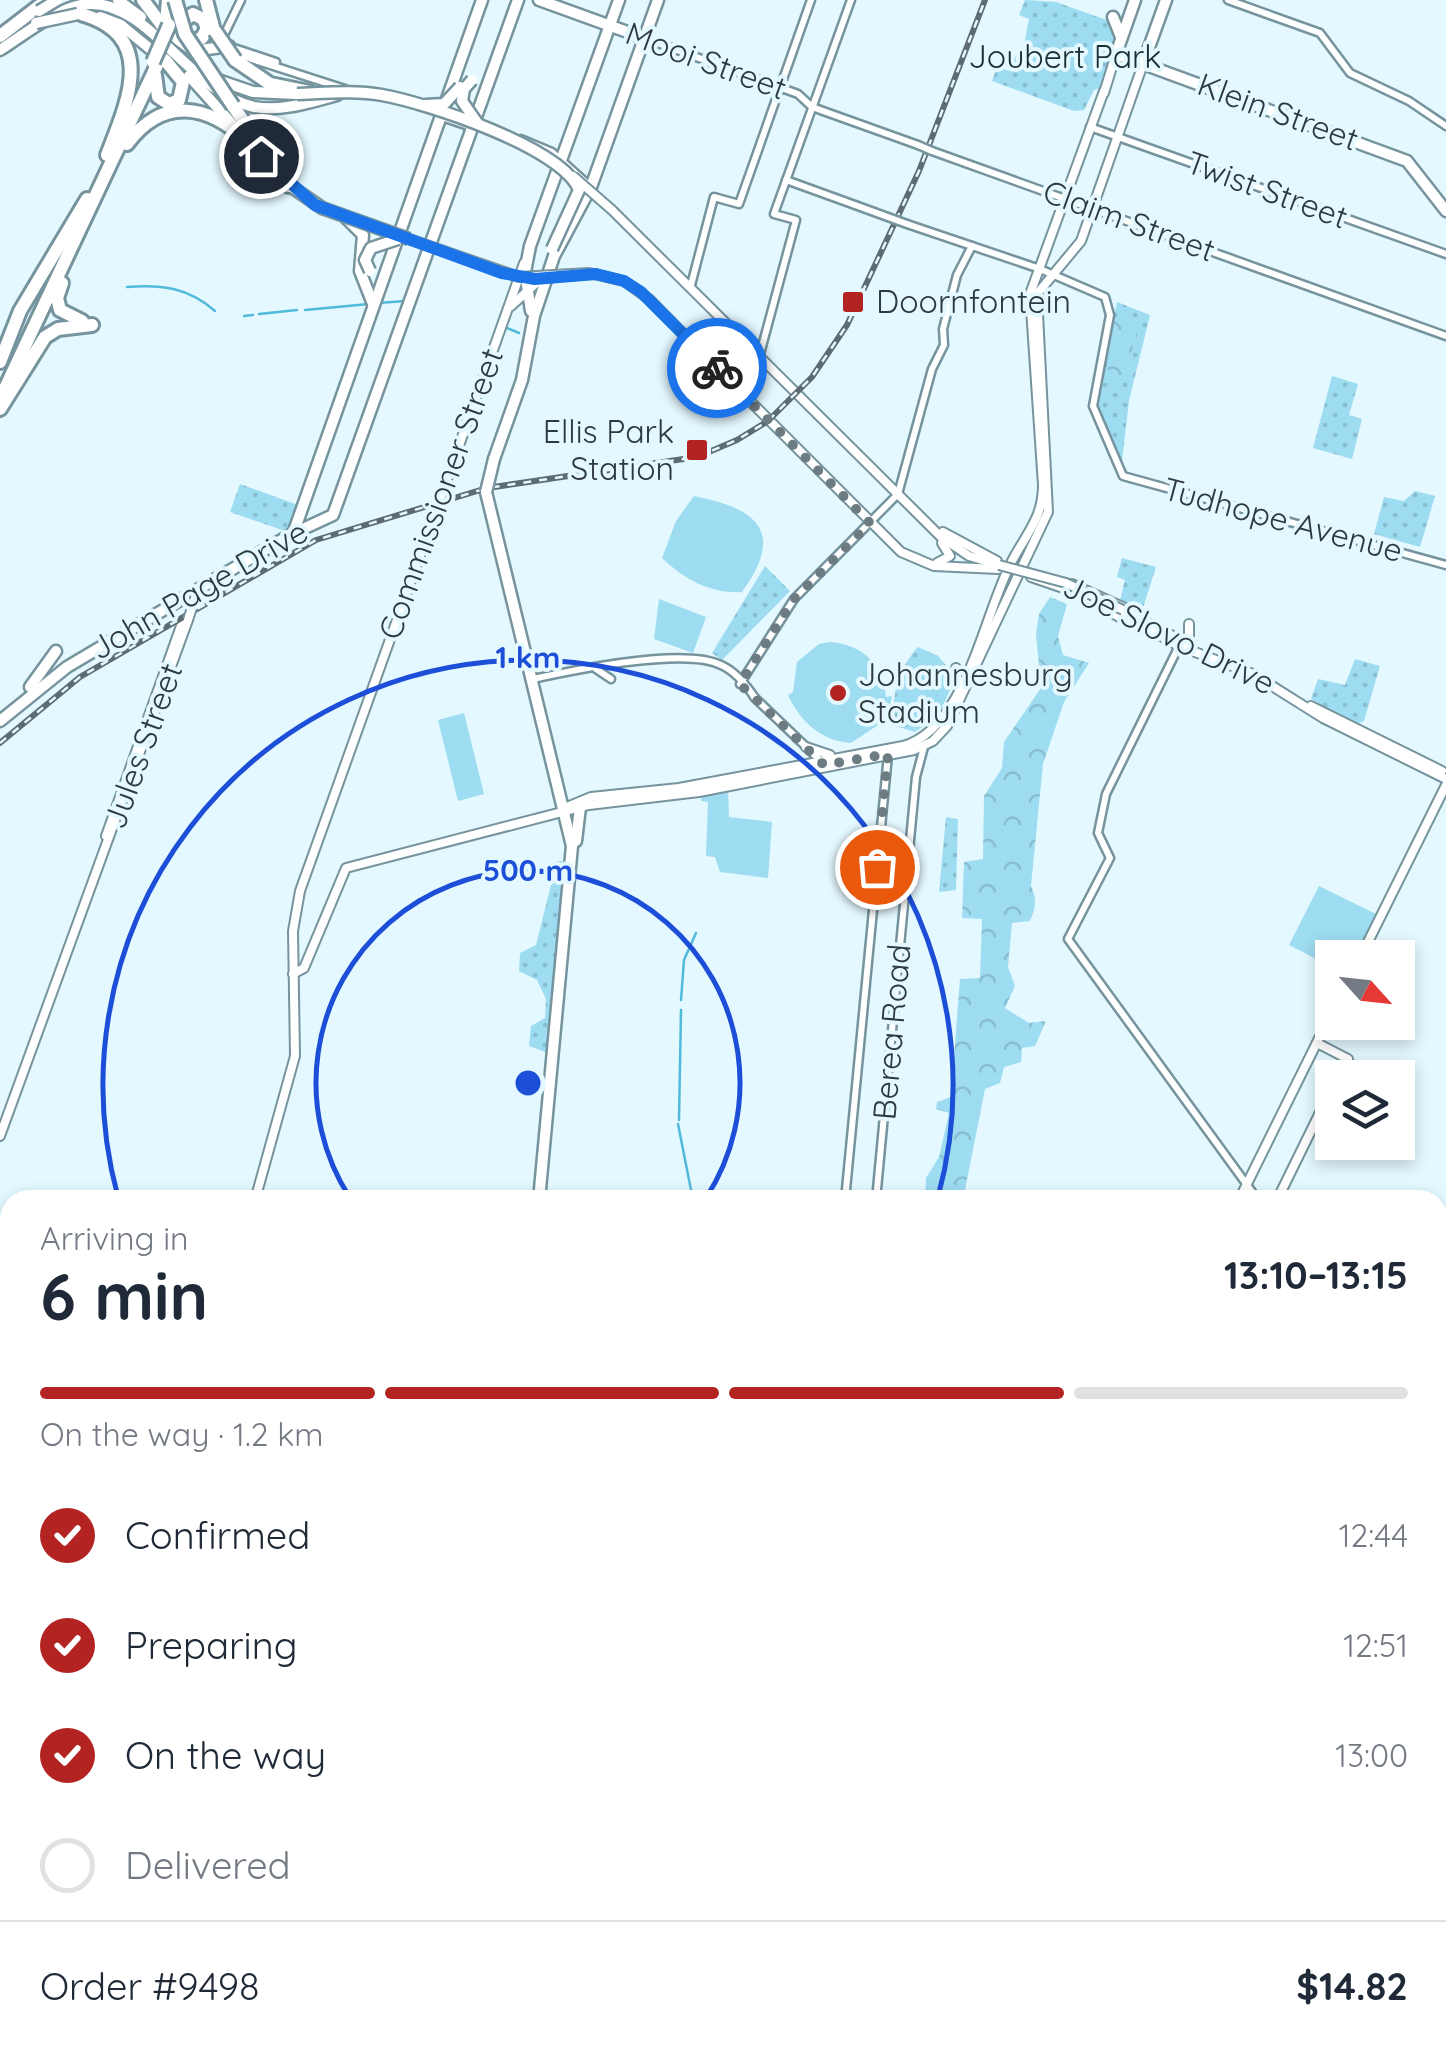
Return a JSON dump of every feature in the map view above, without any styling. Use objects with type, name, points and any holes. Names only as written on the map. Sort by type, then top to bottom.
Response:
[{"type":"highway","points":[[134,0],[169,30]]},
{"type":"highway","points":[[0,409],[45,336],[58,328],[87,323],[60,310],[57,295],[130,110],[156,63],[178,0]]},
{"type":"highway","points":[[178,0],[185,34],[289,186]]},
{"type":"highway","points":[[206,0],[223,43],[262,80],[294,92],[320,93]]},
{"type":"highway","points":[[0,41],[44,7]]},
{"type":"highway","points":[[83,10],[108,24],[125,42],[132,82],[130,110]]},
{"type":"highway","points":[[0,362],[22,307],[98,186],[128,143],[150,121],[175,112],[199,110],[219,117],[247,141]]},
{"type":"highway","points":[[0,399],[98,186]]},
{"type":"highway","points":[[0,384],[30,329]]},
{"type":"main road","points":[[118,0],[206,75],[247,90],[294,92]]},
{"type":"main road","points":[[297,527],[482,0]]},
{"type":"main road","points":[[473,125],[518,0]]},
{"type":"main road","name":"Mooi Street","points":[[538,0],[644,38]]},
{"type":"main road","name":"Commissioner Street","points":[[258,1190],[294,1061],[294,925],[302,884],[619,0]]},
{"type":"main road","points":[[553,252],[590,189],[658,0]]},
{"type":"main road","points":[[997,565],[1017,554],[1032,531],[1042,502],[1030,298],[1135,0]]},
{"type":"main road","points":[[922,743],[940,722],[1042,530],[1049,499],[1038,291],[1077,247],[1116,136],[1148,65],[1148,49],[1166,0]]},
{"type":"main road","points":[[44,7],[124,12],[169,30],[221,78],[247,90]]},
{"type":"main road","points":[[44,7],[83,10],[120,25],[156,63],[210,100]]},
{"type":"main road","points":[[1113,17],[1121,30],[1118,48]]},
{"type":"main road","points":[[169,30],[217,91],[252,106],[279,108],[353,92]]},
{"type":"main road","points":[[169,30],[210,100],[289,186],[322,208],[519,277],[589,274],[624,281],[641,292],[888,540],[921,559],[948,560],[949,551],[911,507]]},
{"type":"main road","points":[[187,49],[198,52],[223,43]]},
{"type":"main road","name":"Klein Street","points":[[1118,48],[1148,65],[1415,161],[1446,200]]},
{"type":"main road","points":[[461,61],[467,80],[463,92],[465,110],[474,122],[561,164],[760,354]]},
{"type":"main road","points":[[410,102],[444,104],[467,80],[490,77]]},
{"type":"main road","points":[[320,93],[372,94],[410,102],[499,134]]},
{"type":"main road","name":"John Page Drive","points":[[31,688],[56,669],[196,592],[211,575],[297,527],[333,515],[473,125]]},
{"type":"main road","points":[[1387,153],[1412,164],[1446,210]]},
{"type":"main road","points":[[542,1190],[576,847],[486,492],[527,357],[553,252],[579,194],[561,164]]},
{"type":"main road","points":[[344,217],[363,235],[360,271],[373,305]]},
{"type":"main road","points":[[392,251],[379,270],[370,271],[365,260],[374,245],[409,239]]},
{"type":"main road","points":[[527,357],[532,309],[525,272],[530,246]]},
{"type":"main road","points":[[506,314],[548,272]]},
{"type":"main road","name":"Joe Slovo Drive","points":[[760,354],[956,549],[1134,616],[1183,644]]},
{"type":"main road","name":"Joe Slovo Drive","points":[[888,540],[923,564],[997,565]]},
{"type":"main road","points":[[569,808],[706,791],[922,743],[950,722],[1021,569],[1017,554]]},
{"type":"main road","points":[[997,565],[1090,588],[1134,616]]},
{"type":"main road","points":[[1021,569],[1141,626]]},
{"type":"main road","name":"Jules Street","points":[[0,1136],[196,592]]},
{"type":"main road","name":"Joe Slovo Drive","points":[[1122,612],[1141,626],[1251,668],[1310,706],[1446,779]]},
{"type":"main road","points":[[1183,644],[1190,624]]},
{"type":"main road","points":[[31,688],[56,651]]},
{"type":"main road","points":[[956,668],[957,688]]},
{"type":"main road","points":[[0,717],[56,669]]},
{"type":"main road","points":[[810,761],[809,748],[835,757]]},
{"type":"main road","points":[[293,974],[304,968],[346,868],[624,792],[679,788],[810,761],[888,751]]},
{"type":"main road","points":[[1369,940],[1446,779]]},
{"type":"main road","points":[[624,792],[637,782]]},
{"type":"main road","points":[[542,1190],[572,858],[569,808]]},
{"type":"main road","points":[[1244,1190],[1318,1040]]},
{"type":"main road","points":[[1316,1044],[1347,1060]]},
{"type":"main road","points":[[1282,1190],[1315,1123]]},
{"type":"street","points":[[241,0],[223,43],[226,35],[241,0]]},
{"type":"street","points":[[690,285],[714,197],[739,204],[811,0]]},
{"type":"street","points":[[732,383],[760,354],[796,220],[774,214],[850,0]]},
{"type":"street","points":[[1228,0],[1320,33],[1354,76],[1409,101],[1446,126]]},
{"type":"street","name":"Mooi Street","points":[[644,38],[804,97],[812,107]]},
{"type":"street","points":[[223,43],[234,53],[353,92],[377,93]]},
{"type":"street","points":[[223,43],[473,125],[561,164],[590,189]]},
{"type":"street","name":"Claim Street","points":[[812,107],[1446,335]]},
{"type":"street","name":"Twist Street","points":[[1090,127],[1446,254]]},
{"type":"street","points":[[786,180],[1052,274]]},
{"type":"street","points":[[741,683],[794,599],[898,494],[932,369],[945,342],[943,329],[957,276],[972,246]]},
{"type":"street","name":"Tudhope Avenue","points":[[1052,274],[1098,292],[1108,303],[1110,315],[1093,406],[1121,474],[1446,565]]},
{"type":"street","points":[[1183,644],[1106,794],[1098,833],[1110,858],[1068,939],[1250,1190]]},
{"type":"street","points":[[533,679],[653,659],[720,664],[823,762]]},
{"type":"street","points":[[592,668],[611,679]]},
{"type":"street","name":"Berea Road","points":[[877,1190],[922,743]]},
{"type":"street","points":[[846,1190],[888,751]]},
{"type":"green space","name":"Joubert Park","points":[[1025,0],[1056,2],[1112,22],[1117,37],[1100,88],[1094,90],[1084,110],[1074,111],[992,81],[997,67],[1010,71],[1017,53],[1023,50],[1029,19],[1019,15]]},
{"type":"green space","points":[[1117,302],[1150,315],[1129,401],[1121,469],[1096,405]]},
{"type":"green space","points":[[1122,309],[1139,324],[1125,376],[1117,382],[1107,367],[1106,346]]},
{"type":"green space","points":[[1332,376],[1358,384],[1349,415],[1362,419],[1352,459],[1313,448]]},
{"type":"green space","points":[[240,484],[298,505],[288,532],[230,512]]},
{"type":"green space","points":[[1415,491],[1435,496],[1420,547],[1374,534],[1384,497],[1404,501]]},
{"type":"green space","points":[[694,496],[736,508],[759,527],[762,554],[742,592],[700,584],[662,558],[676,521]]},
{"type":"green space","points":[[1122,558],[1156,567],[1141,614],[1120,600],[1125,580],[1117,577]]},
{"type":"green space","points":[[765,566],[790,591],[722,660],[712,653]]},
{"type":"green space","points":[[1050,597],[1067,604],[1058,636],[1063,655],[1089,663],[1064,702],[1043,764],[1031,886],[1035,907],[1030,921],[1012,923],[1008,967],[1015,986],[1005,1008],[1029,1023],[1046,1021],[1035,1046],[1022,1048],[1021,1062],[1004,1067],[1000,1083],[985,1089],[965,1190],[925,1190],[926,1178],[939,1157],[949,1113],[936,1109],[937,1102],[951,1097],[960,979],[980,978],[982,919],[962,918],[964,862],[983,859],[984,796],[1002,768],[1004,742],[1041,688],[1036,634],[1039,614]]},
{"type":"green space","points":[[659,599],[706,617],[693,653],[654,639]]},
{"type":"green space","name":"Johannesburg Stadium","points":[[819,644],[852,647],[869,658],[881,675],[886,697],[892,696],[886,725],[878,725],[851,743],[813,728],[788,695],[793,692],[797,662]]},
{"type":"green space","points":[[918,647],[938,656],[956,677],[938,716],[915,732],[899,727],[894,707],[901,674]]},
{"type":"green space","points":[[927,651],[938,656],[947,668],[927,720],[914,722],[900,717],[895,703],[910,662]]},
{"type":"green space","points":[[1355,659],[1380,666],[1364,721],[1357,724],[1311,699],[1318,679],[1345,685]]},
{"type":"green space","points":[[464,713],[484,794],[458,801],[438,720]]},
{"type":"green space","points":[[728,788],[729,817],[772,822],[768,878],[720,872],[715,857],[706,856],[708,802],[701,801],[701,795]]},
{"type":"green space","points":[[946,817],[958,819],[956,890],[939,892]]},
{"type":"green space","points":[[557,861],[567,861],[548,1053],[529,1046],[531,1026],[545,1018],[546,999],[537,980],[519,971],[520,953],[536,945]]},
{"type":"green space","points":[[1319,886],[1378,915],[1366,940],[1315,940],[1315,958],[1289,945]]},
{"type":"waterway","points":[[127,287],[174,289],[215,311]]},
{"type":"waterway","points":[[378,303],[405,301]]},
{"type":"waterway","points":[[305,310],[369,304]]},
{"type":"waterway","points":[[259,314],[297,310]]},
{"type":"waterway","points":[[244,316],[253,315]]},
{"type":"waterway","points":[[507,328],[519,333]]},
{"type":"waterway","points":[[681,1000],[684,960],[696,933]]},
{"type":"waterway","points":[[679,1120],[681,1010]]},
{"type":"waterway","points":[[678,1124],[691,1190]]},
{"type":"railway","points":[[0,743],[80,677],[316,540],[487,488],[697,457],[768,421],[812,377],[847,325],[919,171],[985,0]]},
{"type":"way so far","points":[[717,368],[870,523],[794,599],[740,684],[818,755],[824,765],[888,754],[877,867]]},
{"type":"place","name":"Doornfontein","points":[[853,302]]},
{"type":"place","name":"Ellis Park Station","points":[[697,450]]},
{"type":"place","name":"Johannesburg Stadium","points":[[838,693]]},
{"type":"route","points":[[261,156],[289,186],[315,205],[502,273],[535,279],[596,274],[624,281],[641,292],[717,368]]}]
